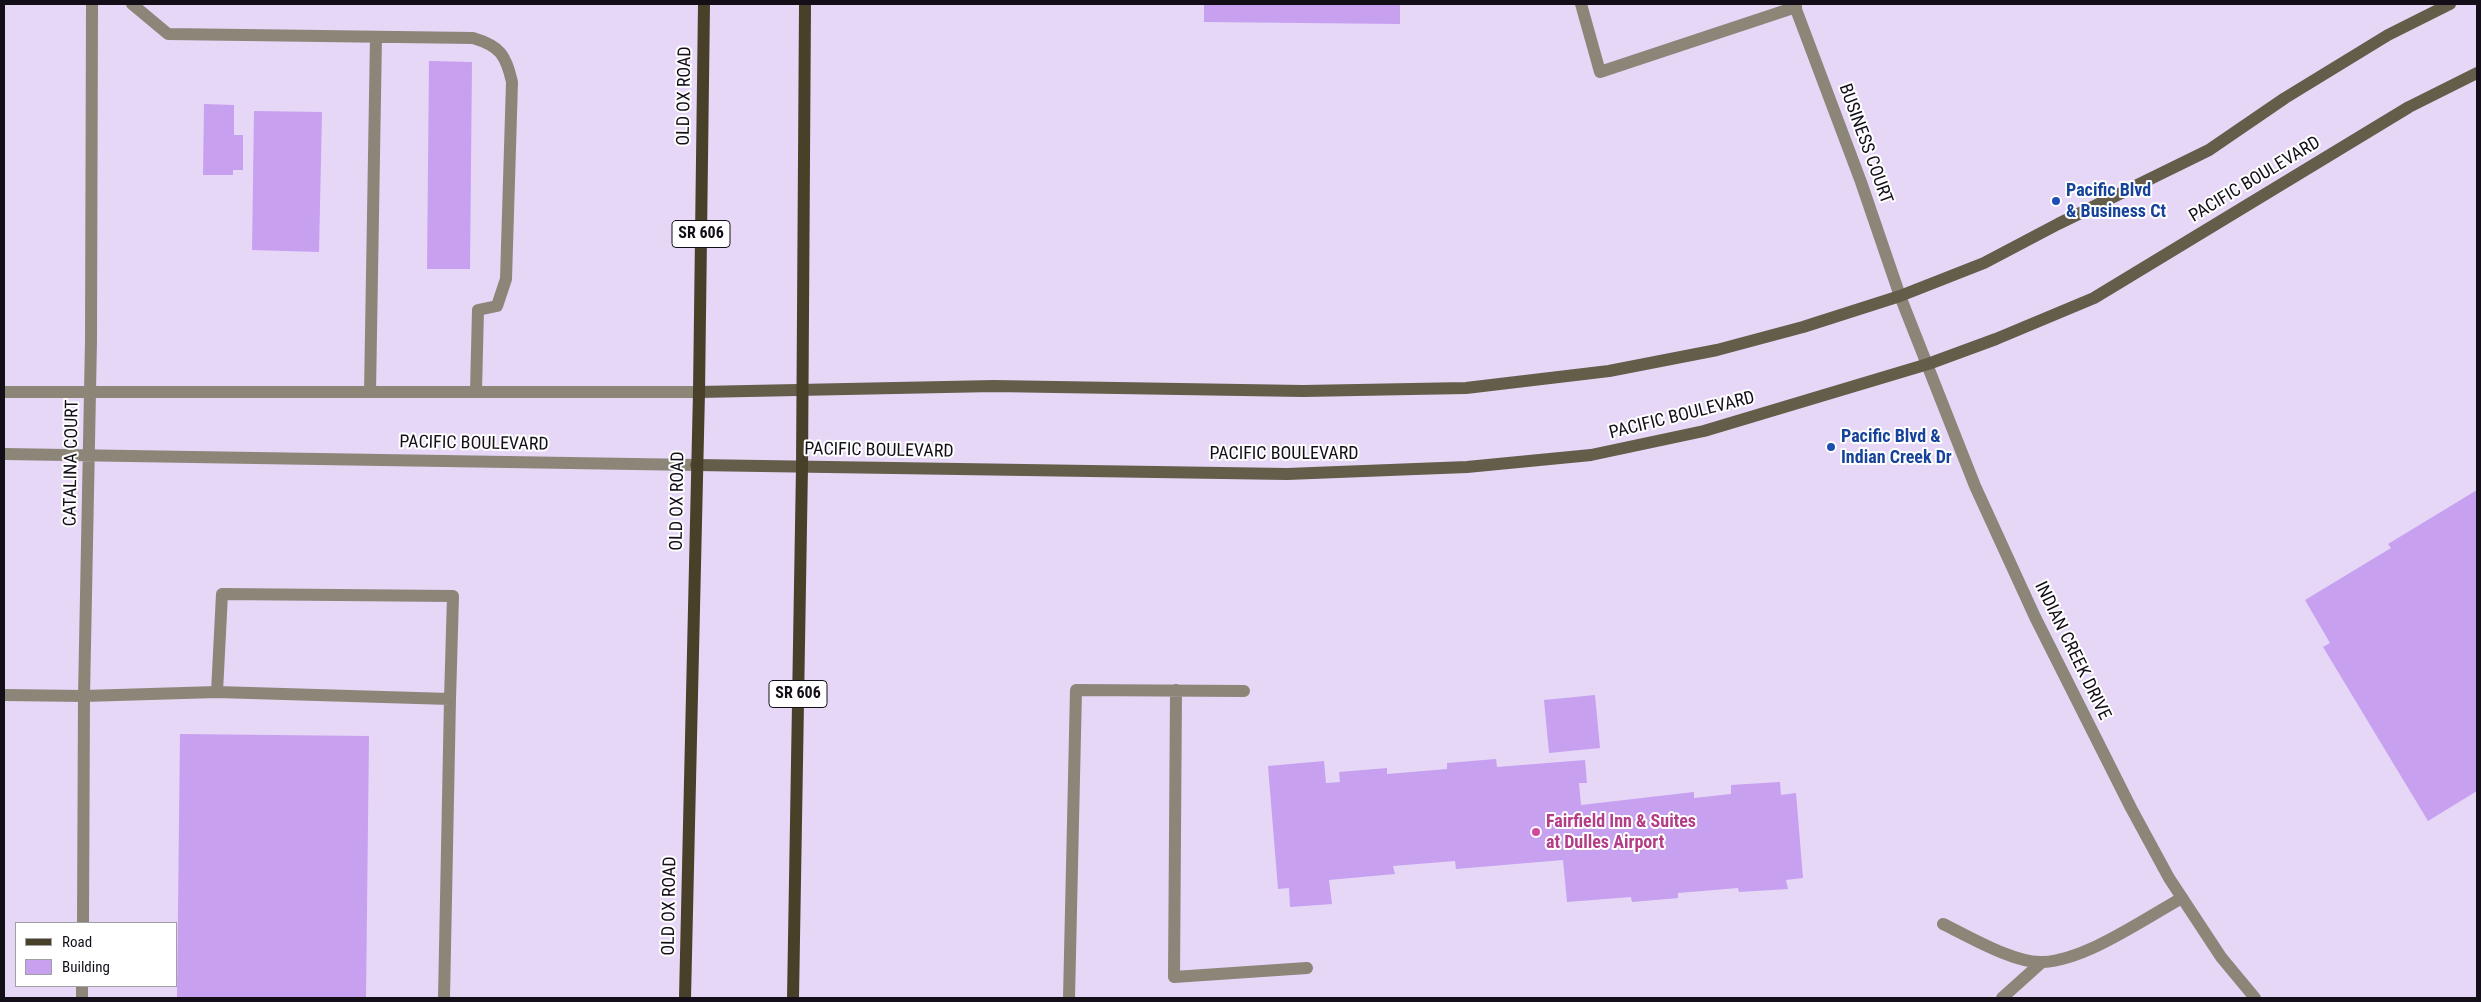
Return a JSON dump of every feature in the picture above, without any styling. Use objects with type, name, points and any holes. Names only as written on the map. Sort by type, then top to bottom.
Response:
[{"type":"main road","name":"OLD OX ROAD","points":[[685,998],[699,392],[704,4]]},
{"type":"main road","name":"SR 606","points":[[793,998],[802,467],[804,4]]},
{"type":"main road","points":[[699,392],[994,386],[1302,391],[1466,388],[1609,371],[1717,350],[1803,327],[1900,296],[1984,264],[2058,224],[2209,150],[2285,98],[2388,35],[2450,4]]},
{"type":"main road","name":"PACIFIC BOULEVARD","points":[[696,465],[1287,474],[1477,466],[1591,455],[1704,432],[1928,364],[1996,339],[2094,298],[2410,107],[2477,73]]},
{"type":"street","name":"CATALINA COURT","points":[[83,922],[84,696],[91,393],[92,4]]},
{"type":"street","points":[[132,4],[168,34],[473,38],[491,44],[507,60],[512,82],[506,279],[497,306],[478,310],[476,391]]},
{"type":"street","points":[[1581,4],[1600,72],[1795,6]]},
{"type":"street","name":"BUSINESS COURT","points":[[1795,6],[1861,182],[1900,296]]},
{"type":"street","points":[[370,392],[376,37]]},
{"type":"street","name":"INDIAN CREEK DRIVE","points":[[1900,296],[1975,486],[2035,617],[2131,808],[2182,898],[2221,957],[2255,998]]},
{"type":"street","points":[[4,392],[699,392]]},
{"type":"street","name":"PACIFIC BOULEVARD","points":[[4,454],[696,465]]},
{"type":"street","points":[[217,692],[222,594],[453,596],[444,998]]},
{"type":"street","points":[[1069,998],[1076,690],[1244,691]]},
{"type":"street","points":[[1176,690],[1174,976],[1307,968]]},
{"type":"street","points":[[4,695],[84,696],[217,692],[450,699]]},
{"type":"street","points":[[1943,924],[2003,954],[2042,962],[2084,952],[2182,898]]},
{"type":"street","points":[[2002,998],[2042,962]]},
{"type":"building","points":[[1204,4],[1400,4],[1400,24],[1204,22]]},
{"type":"building","points":[[429,61],[472,62],[470,269],[427,269]]},
{"type":"building","points":[[204,104],[234,105],[234,135],[243,135],[243,170],[233,170],[233,175],[203,175]]},
{"type":"building","points":[[254,111],[322,112],[319,252],[252,250]]},
{"type":"building","points":[[2477,490],[2477,791],[2428,821],[2323,647],[2330,643],[2305,600],[2391,548],[2388,544]]},
{"type":"building","points":[[1595,695],[1600,748],[1549,753],[1544,700]]},
{"type":"building","points":[[180,734],[369,736],[366,998],[177,998]]},
{"type":"building","name":"Fairfield Inn & Suites at Dulles Airport","points":[[1496,759],[1497,767],[1585,760],[1587,783],[1579,783],[1581,805],[1694,792],[1694,798],[1731,794],[1731,785],[1780,782],[1781,795],[1796,793],[1803,878],[1786,880],[1788,889],[1739,892],[1738,888],[1678,893],[1678,898],[1632,902],[1631,897],[1567,902],[1563,860],[1456,869],[1455,861],[1393,866],[1395,874],[1329,880],[1332,904],[1290,907],[1289,888],[1278,889],[1268,766],[1324,761],[1326,783],[1340,782],[1339,772],[1387,768],[1387,774],[1447,769],[1447,763]]},
{"type":"place","name":"Pacific Blvd & Business Ct","points":[[2056,201]]},
{"type":"place","name":"Pacific Blvd & Indian Creek Dr","points":[[1831,447]]},
{"type":"place","name":"Fairfield Inn & Suites at Dulles Airport","points":[[1536,832]]}]
